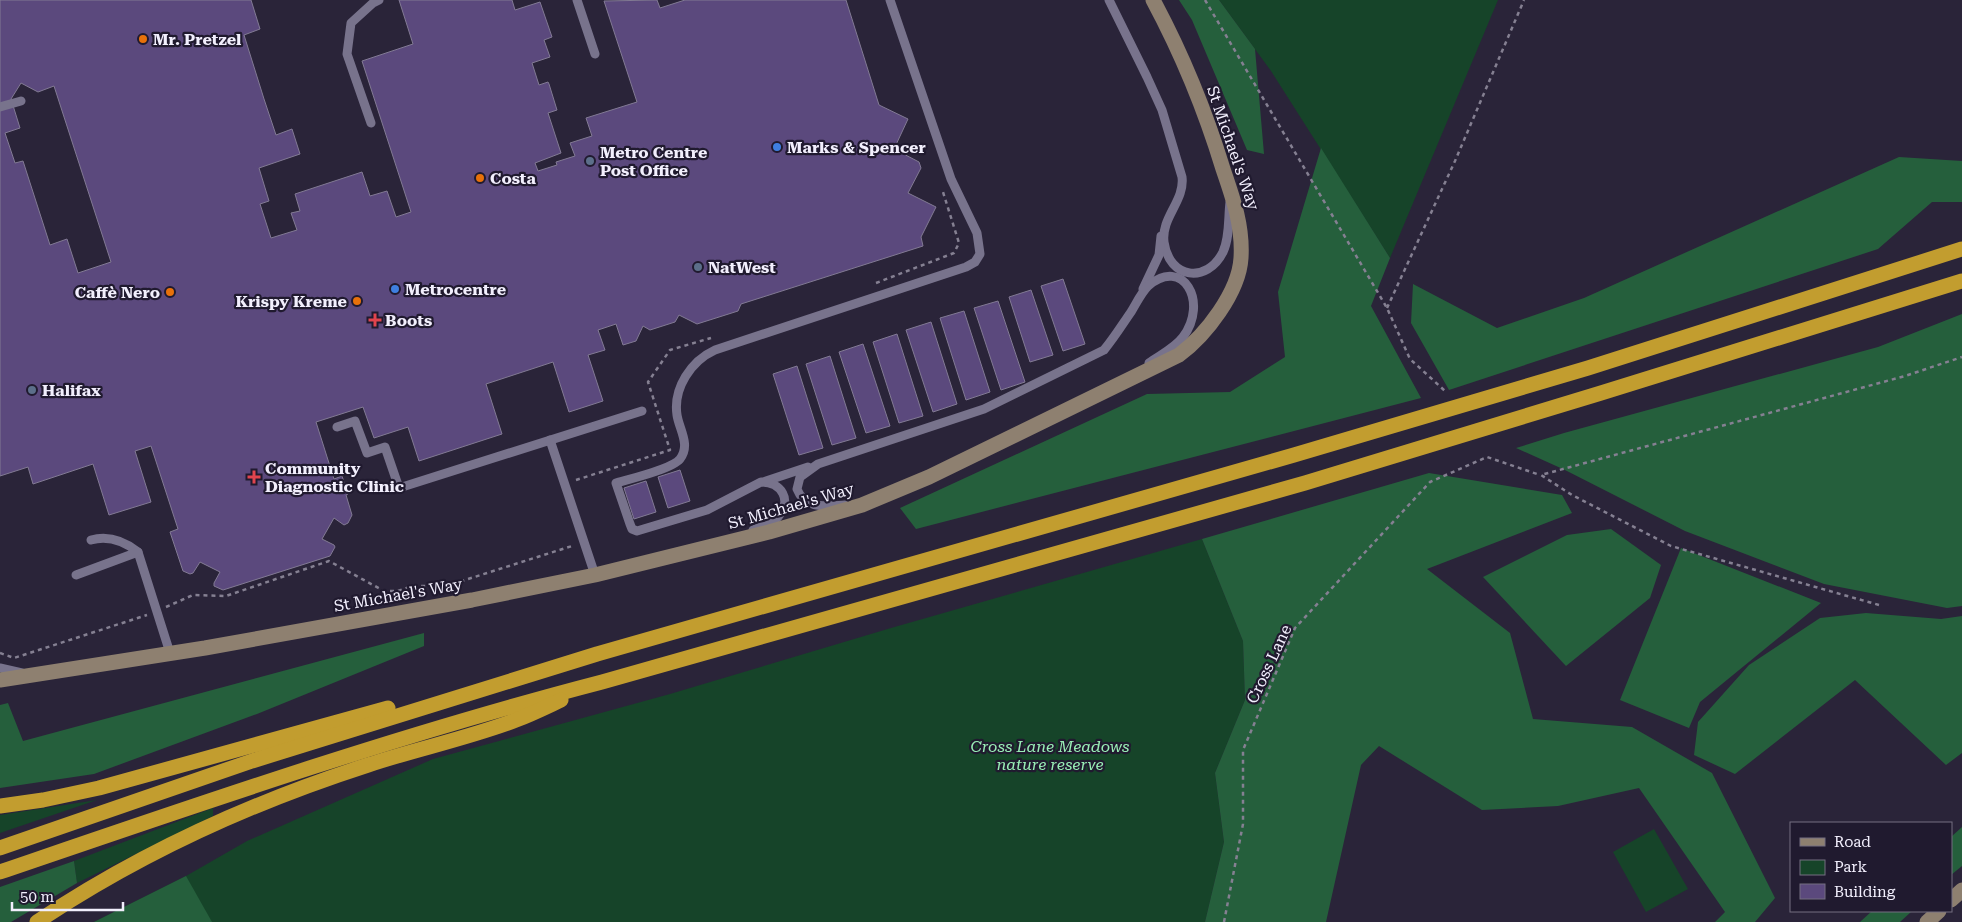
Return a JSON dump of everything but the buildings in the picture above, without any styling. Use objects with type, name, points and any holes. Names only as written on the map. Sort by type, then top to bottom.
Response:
[{"type":"highway","points":[[0,848],[252,761],[524,677],[1598,365],[1962,249]]},
{"type":"highway","points":[[0,872],[342,758],[517,704],[602,682],[1305,483],[1962,281]]},
{"type":"highway","points":[[0,806],[43,800],[98,788],[379,710],[524,677]]},
{"type":"highway","points":[[37,922],[124,868],[171,843],[219,821],[306,786],[360,767],[516,720],[602,682]]},
{"type":"street","name":"St Michael's Way","points":[[0,680],[170,654],[472,600],[595,575],[769,532],[862,504],[928,477],[1165,363],[1192,345],[1214,320],[1231,291],[1241,259],[1239,217],[1211,130],[1180,52],[1153,0]]},
{"type":"street","points":[[1952,899],[1962,890]]},
{"type":"street","points":[[1926,922],[1938,912]]},
{"type":"lane","points":[[371,123],[346,54],[351,23],[372,3],[379,0]]},
{"type":"lane","points":[[577,0],[595,54]]},
{"type":"lane","points":[[890,0],[951,179],[977,234],[980,254],[974,262],[966,267],[707,354],[686,375],[678,394],[677,412],[685,445],[679,460],[669,466],[616,483],[632,529],[637,531],[707,510],[752,485],[984,409],[1104,350],[1116,336],[1147,287],[1162,278],[1170,277],[1186,283],[1191,290],[1195,306],[1194,316],[1182,339],[1120,383]]},
{"type":"lane","points":[[1109,0],[1148,77],[1162,110],[1182,177],[1183,187],[1181,196],[1163,226],[1158,256],[1142,294]]},
{"type":"lane","points":[[0,107],[21,101]]},
{"type":"lane","points":[[1169,215],[1164,241],[1170,260],[1181,270],[1196,274],[1211,266],[1219,259],[1224,250],[1227,240],[1230,191]]},
{"type":"lane","points":[[337,427],[355,421],[367,453],[385,447],[399,488],[642,411]]},
{"type":"lane","points":[[550,440],[595,575]]},
{"type":"lane","points":[[818,464],[800,477],[797,489],[805,501],[814,506],[862,504]]},
{"type":"lane","points":[[711,547],[767,524],[782,511],[785,503],[784,497],[776,485],[765,482]]},
{"type":"lane","points":[[91,540],[99,538],[113,539],[127,543],[138,552],[170,654]]},
{"type":"lane","points":[[76,575],[138,552]]},
{"type":"lane","points":[[0,668],[31,674]]},
{"type":"path","points":[[1205,0],[1387,308],[1410,358],[1446,391]]},
{"type":"path","points":[[1387,308],[1455,161],[1524,0]]},
{"type":"path","points":[[1541,475],[1905,376],[1962,357]]},
{"type":"path","name":"Cross Lane","points":[[1224,922],[1243,824],[1243,750],[1295,628],[1430,482],[1487,457],[1541,475]]},
{"type":"path","points":[[1541,475],[1572,496],[1671,546],[1880,605]]},
{"type":"green space","points":[[1179,0],[1219,0],[1255,49],[1264,154],[1247,150],[1192,20]]},
{"type":"green space","points":[[1219,0],[1498,0],[1390,258],[1271,71]]},
{"type":"green space","points":[[1321,148],[1390,258],[1371,306],[1421,398],[916,529],[900,508],[1147,394],[1230,392],[1285,357],[1278,292]]},
{"type":"green space","points":[[1899,157],[1962,161],[1962,202],[1932,202],[1878,249],[1449,390],[1411,323],[1413,284],[1497,328],[1584,298]]},
{"type":"green space","points":[[1962,314],[1962,606],[1947,608],[1824,584],[1685,531],[1565,470],[1516,448],[1564,433],[1878,347]]},
{"type":"green space","points":[[1429,473],[1562,495],[1572,513],[1427,569],[1510,633],[1533,719],[1632,727],[1712,773],[1775,898],[1755,922],[1715,922],[1725,912],[1639,788],[1558,806],[1482,810],[1379,746],[1361,765],[1326,922],[1205,922],[1224,842],[1215,773],[1245,700],[1243,641],[1202,539]]},
{"type":"green space","points":[[1611,529],[1661,565],[1650,598],[1566,666],[1483,577],[1567,535]]},
{"type":"green space","name":"Cross Lane Meadows nature reserve","points":[[1202,539],[1243,641],[1245,700],[1215,773],[1224,842],[1205,922],[94,922],[186,876],[247,841],[433,759],[670,694],[891,628]]},
{"type":"green space","points":[[1681,548],[1821,603],[1700,702],[1689,728],[1620,700]]},
{"type":"green space","points":[[1866,613],[1941,619],[1962,616],[1962,753],[1946,765],[1855,680],[1735,774],[1694,755],[1698,722],[1749,665],[1820,618]]},
{"type":"green space","points":[[424,633],[424,646],[257,714],[94,774],[0,788],[0,705],[8,703],[23,741]]},
{"type":"green space","points":[[97,800],[0,833],[0,815]]},
{"type":"green space","points":[[213,808],[213,816],[77,883],[74,861]]},
{"type":"green space","points":[[1962,827],[1962,866],[1952,874],[1952,836]]},
{"type":"green space","points":[[1654,829],[1688,889],[1646,912],[1613,852]]},
{"type":"green space","points":[[74,861],[77,883],[11,922],[0,922],[0,887]]},
{"type":"green space","points":[[186,876],[212,922],[94,922]]},
{"type":"green space","points":[[1871,912],[1911,912],[1900,922],[1860,922]]},
{"type":"place","name":"Mr. Pretzel","points":[[143,39]]},
{"type":"place","name":"Marks & Spencer","points":[[777,147]]},
{"type":"place","name":"Metro Centre Post Office","points":[[590,161]]},
{"type":"place","name":"Costa","points":[[480,178]]},
{"type":"place","name":"NatWest","points":[[698,267]]},
{"type":"place","name":"Metrocentre","points":[[395,289]]},
{"type":"place","name":"Caffè Nero","points":[[170,292]]},
{"type":"place","name":"Krispy Kreme","points":[[357,301]]},
{"type":"place","name":"Boots","points":[[375,320]]},
{"type":"place","name":"Halifax","points":[[32,390]]},
{"type":"place","name":"Community Diagnostic Clinic","points":[[254,477]]}]
